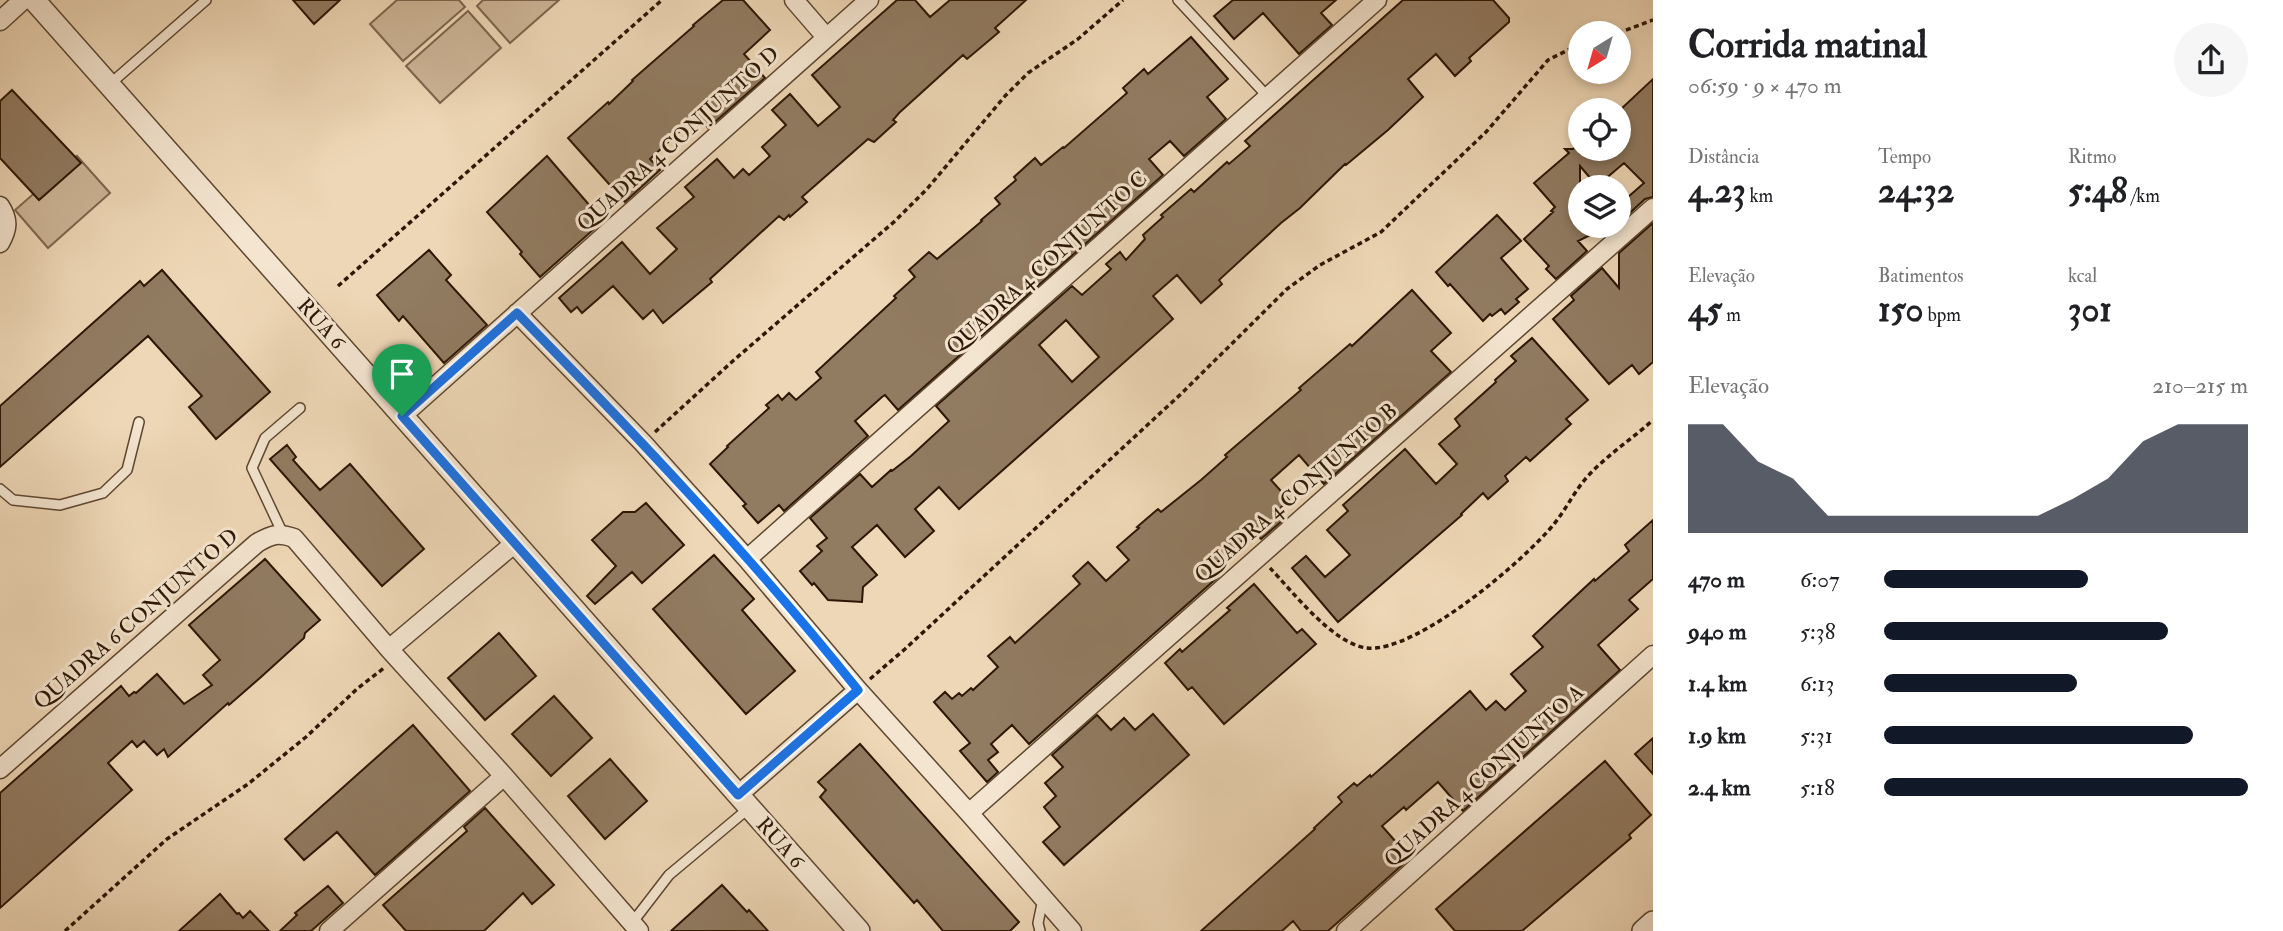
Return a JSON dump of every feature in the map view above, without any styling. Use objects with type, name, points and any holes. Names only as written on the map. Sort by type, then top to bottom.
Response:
[{"type":"street","points":[[0,20],[23,0]]},
{"type":"street","name":"RUA 6","points":[[34,0],[859,931]]},
{"type":"street","points":[[793,0],[826,37]]},
{"type":"street","name":"QUADRA 4 CONJUNTO D","points":[[402,416],[869,0]]},
{"type":"street","name":"QUADRA 4 CONJUNTO C","points":[[747,559],[1377,0]]},
{"type":"street","points":[[0,206],[6,216],[7,228],[0,243]]},
{"type":"street","name":"QUADRA 4 CONJUNTO B","points":[[969,813],[1653,208]]},
{"type":"street","points":[[517,313],[643,443],[1072,931]]},
{"type":"street","name":"QUADRA 6 CONJUNTO D","points":[[0,769],[257,543],[273,534],[284,534]]},
{"type":"street","points":[[284,534],[295,538],[393,654],[636,927]]},
{"type":"street","points":[[393,654],[515,543]]},
{"type":"street","name":"QUADRA 4 CONJUNTO A","points":[[1346,931],[1653,655]]},
{"type":"street","points":[[744,801],[858,690]]},
{"type":"street","points":[[329,931],[504,776]]},
{"type":"street","points":[[1643,931],[1653,922]]},
{"type":"lane","points":[[109,85],[206,0]]},
{"type":"lane","points":[[1178,0],[1268,97]]},
{"type":"lane","points":[[284,534],[252,468],[265,438],[300,408]]},
{"type":"lane","points":[[0,489],[13,500],[60,505],[103,493],[127,470],[139,422]]},
{"type":"lane","points":[[636,927],[669,875],[744,801]]},
{"type":"lane","points":[[1040,931],[1038,923],[1043,898]]},
{"type":"path","points":[[338,286],[662,0]]},
{"type":"path","points":[[643,443],[734,360],[895,221],[927,188],[1004,96],[1123,0]]},
{"type":"path","points":[[1631,28],[1653,20]]},
{"type":"path","points":[[858,690],[1182,393],[1287,289],[1320,265],[1381,232],[1486,132],[1548,60],[1568,50]]},
{"type":"path","points":[[1259,556],[1332,631],[1366,648],[1400,642],[1429,627],[1508,571],[1555,522],[1589,474],[1653,420]]},
{"type":"path","points":[[65,931],[167,839],[248,784],[306,737],[393,654]]},
{"type":"shaded area","points":[[397,0],[459,0],[465,7],[403,61],[370,24]]},
{"type":"shaded area","points":[[483,0],[559,0],[510,43],[477,6]]},
{"type":"shaded area","points":[[468,11],[501,48],[440,103],[406,66]]},
{"type":"shaded area","points":[[77,156],[110,193],[48,248],[15,210]]},
{"type":"building","points":[[293,0],[340,0],[314,24]]},
{"type":"building","points":[[723,0],[743,0],[770,30],[744,54],[765,78],[708,128],[697,115],[650,159],[660,170],[625,202],[568,138]]},
{"type":"building","points":[[897,0],[915,0],[930,17],[950,0],[1026,0],[995,28],[999,32],[967,59],[963,55],[899,113],[893,120],[896,122],[874,142],[868,139],[802,197],[807,202],[784,220],[779,216],[710,279],[712,282],[663,323],[653,310],[643,319],[613,286],[582,313],[577,307],[571,312],[559,298],[622,242],[650,274],[677,249],[657,228],[694,197],[685,187],[717,159],[734,178],[743,169],[749,175],[770,156],[762,147],[786,125],[772,110],[790,94],[818,126],[840,107],[812,75]]},
{"type":"building","points":[[1233,0],[1336,0],[1321,13],[1332,25],[1299,54],[1263,13],[1234,39],[1214,16]]},
{"type":"building","points":[[1403,0],[1493,0],[1509,18],[1509,22],[1469,58],[1471,61],[1455,76],[1436,54],[1408,79],[1423,97],[1388,130],[1345,164],[1219,280],[1222,284],[1201,303],[1177,275],[1153,296],[1173,319],[959,509],[939,487],[915,509],[934,531],[905,557],[877,525],[852,547],[877,575],[863,587],[862,602],[828,600],[814,583],[812,585],[800,571],[822,551],[817,546],[827,538],[810,518],[860,474],[872,487],[911,456],[949,421],[936,406],[1072,286],[1082,295],[1111,269],[1106,264],[1120,252],[1126,260],[1145,239],[1143,235],[1163,217],[1161,215],[1191,189],[1194,192],[1227,162],[1229,164],[1250,146],[1245,141]],"holes":[[[1066,320],[1099,357],[1072,382],[1039,345]]]},
{"type":"building","points":[[1191,37],[1228,79],[1207,97],[1226,119],[1184,156],[1170,141],[1149,159],[1163,175],[898,410],[885,395],[882,397],[855,421],[868,436],[784,511],[779,505],[758,523],[743,506],[746,504],[710,464],[769,408],[766,405],[778,395],[782,400],[789,393],[796,400],[821,378],[816,372],[896,298],[894,296],[915,277],[909,270],[929,252],[937,259],[1000,204],[995,198],[1016,180],[1014,177],[1035,158],[1041,165],[1064,148],[1127,93],[1123,88],[1144,69],[1148,74]]},
{"type":"building","points":[[1653,79],[1653,197],[1645,199],[1631,212],[1631,194],[1644,183],[1624,163],[1610,175],[1588,175],[1580,166],[1580,175],[1568,175],[1568,238],[1584,238],[1578,241],[1587,251],[1556,279],[1546,269],[1549,266],[1524,239],[1555,207],[1534,183],[1568,154],[1568,161],[1631,161],[1631,100]]},
{"type":"building","points":[[12,90],[81,163],[39,200],[0,158],[0,101]]},
{"type":"building","points":[[547,156],[603,221],[540,277],[487,212]]},
{"type":"building","points":[[1497,215],[1521,241],[1501,258],[1528,289],[1516,299],[1519,302],[1505,314],[1501,309],[1483,321],[1436,272]]},
{"type":"building","points":[[1653,223],[1653,362],[1639,374],[1632,365],[1609,384],[1553,319],[1574,300],[1571,296],[1602,268],[1619,288],[1619,253]]},
{"type":"building","points":[[429,250],[451,275],[446,280],[487,325],[444,363],[403,316],[399,321],[377,295]]},
{"type":"building","points":[[162,270],[270,392],[216,439],[189,407],[202,396],[148,336],[0,467],[0,406],[140,281],[144,286]]},
{"type":"building","points":[[1412,290],[1451,333],[1431,351],[1451,372],[1324,484],[1299,455],[1271,480],[1289,500],[1275,513],[1282,521],[1261,539],[1253,531],[1211,568],[1218,577],[1029,744],[1012,725],[991,744],[998,752],[988,760],[998,772],[987,782],[960,751],[970,743],[934,702],[945,692],[952,699],[959,693],[962,696],[971,688],[973,690],[998,667],[988,656],[1010,637],[1015,643],[1080,584],[1073,576],[1088,562],[1106,581],[1129,560],[1117,547],[1139,528],[1137,527],[1158,509],[1161,512],[1201,480],[1227,457],[1225,455],[1301,390],[1299,388],[1350,344],[1352,346]]},
{"type":"building","points":[[1532,338],[1588,400],[1566,419],[1571,424],[1530,461],[1526,457],[1505,476],[1508,481],[1488,499],[1483,493],[1462,515],[1338,622],[1292,568],[1306,556],[1325,577],[1350,555],[1327,530],[1348,511],[1343,505],[1405,449],[1436,484],[1457,464],[1439,444],[1460,426],[1455,419],[1516,361],[1511,356]]},
{"type":"building","points":[[287,445],[296,457],[293,460],[320,490],[350,464],[424,549],[382,586],[270,459]]},
{"type":"building","points":[[646,503],[684,545],[642,583],[632,572],[595,604],[587,596],[616,566],[592,540],[623,512],[635,512]]},
{"type":"building","points":[[1653,520],[1653,579],[1629,600],[1638,609],[1598,645],[1620,670],[1463,811],[1438,782],[1406,810],[1404,807],[1382,826],[1410,858],[1328,931],[1301,931],[1293,921],[1282,931],[1201,931],[1315,829],[1342,802],[1338,797],[1354,783],[1357,786],[1370,775],[1371,777],[1470,691],[1486,710],[1496,701],[1505,710],[1526,691],[1511,674],[1543,647],[1533,636],[1594,579],[1595,581],[1629,551],[1625,545]]},
{"type":"building","points":[[714,555],[754,599],[742,610],[795,671],[746,714],[653,609]]},
{"type":"building","points":[[265,559],[320,620],[261,677],[168,757],[164,749],[157,755],[144,741],[137,747],[132,741],[108,763],[132,790],[0,908],[0,793],[121,686],[129,696],[157,674],[184,704],[212,685],[203,675],[220,660],[189,625]]},
{"type":"building","points":[[1254,584],[1297,633],[1302,629],[1316,644],[1224,724],[1192,687],[1188,690],[1165,663],[1180,649],[1182,652],[1230,610],[1227,608]]},
{"type":"building","points":[[499,633],[536,676],[485,720],[448,678]]},
{"type":"building","points":[[554,696],[592,738],[551,776],[512,734]]},
{"type":"building","points":[[1153,714],[1189,755],[1064,865],[1043,842],[1060,827],[1044,807],[1056,796],[1045,783],[1063,767],[1052,755],[1097,715],[1111,730],[1124,718],[1135,730]]},
{"type":"building","points":[[413,725],[470,791],[375,875],[337,832],[304,860],[285,839]]},
{"type":"building","points":[[1653,738],[1653,774],[1635,754]]},
{"type":"building","points":[[860,744],[1019,922],[1010,931],[943,931],[917,900],[914,903],[820,797],[826,790],[818,782]]},
{"type":"building","points":[[610,759],[647,801],[605,839],[568,796]]},
{"type":"building","points":[[1605,761],[1651,815],[1629,835],[1631,838],[1522,931],[1455,931],[1436,909]]},
{"type":"building","points":[[485,808],[554,885],[532,904],[523,893],[484,931],[406,931],[383,905],[467,831],[464,827]]},
{"type":"building","points":[[722,885],[768,931],[671,931]]},
{"type":"building","points":[[328,886],[343,903],[311,931],[280,931],[297,915],[295,913]]},
{"type":"building","points":[[220,894],[237,914],[243,918],[250,911],[269,931],[179,931]]},
{"type":"route","points":[[517,313],[643,443],[747,559],[858,690],[738,795],[402,416],[517,313]]}]
